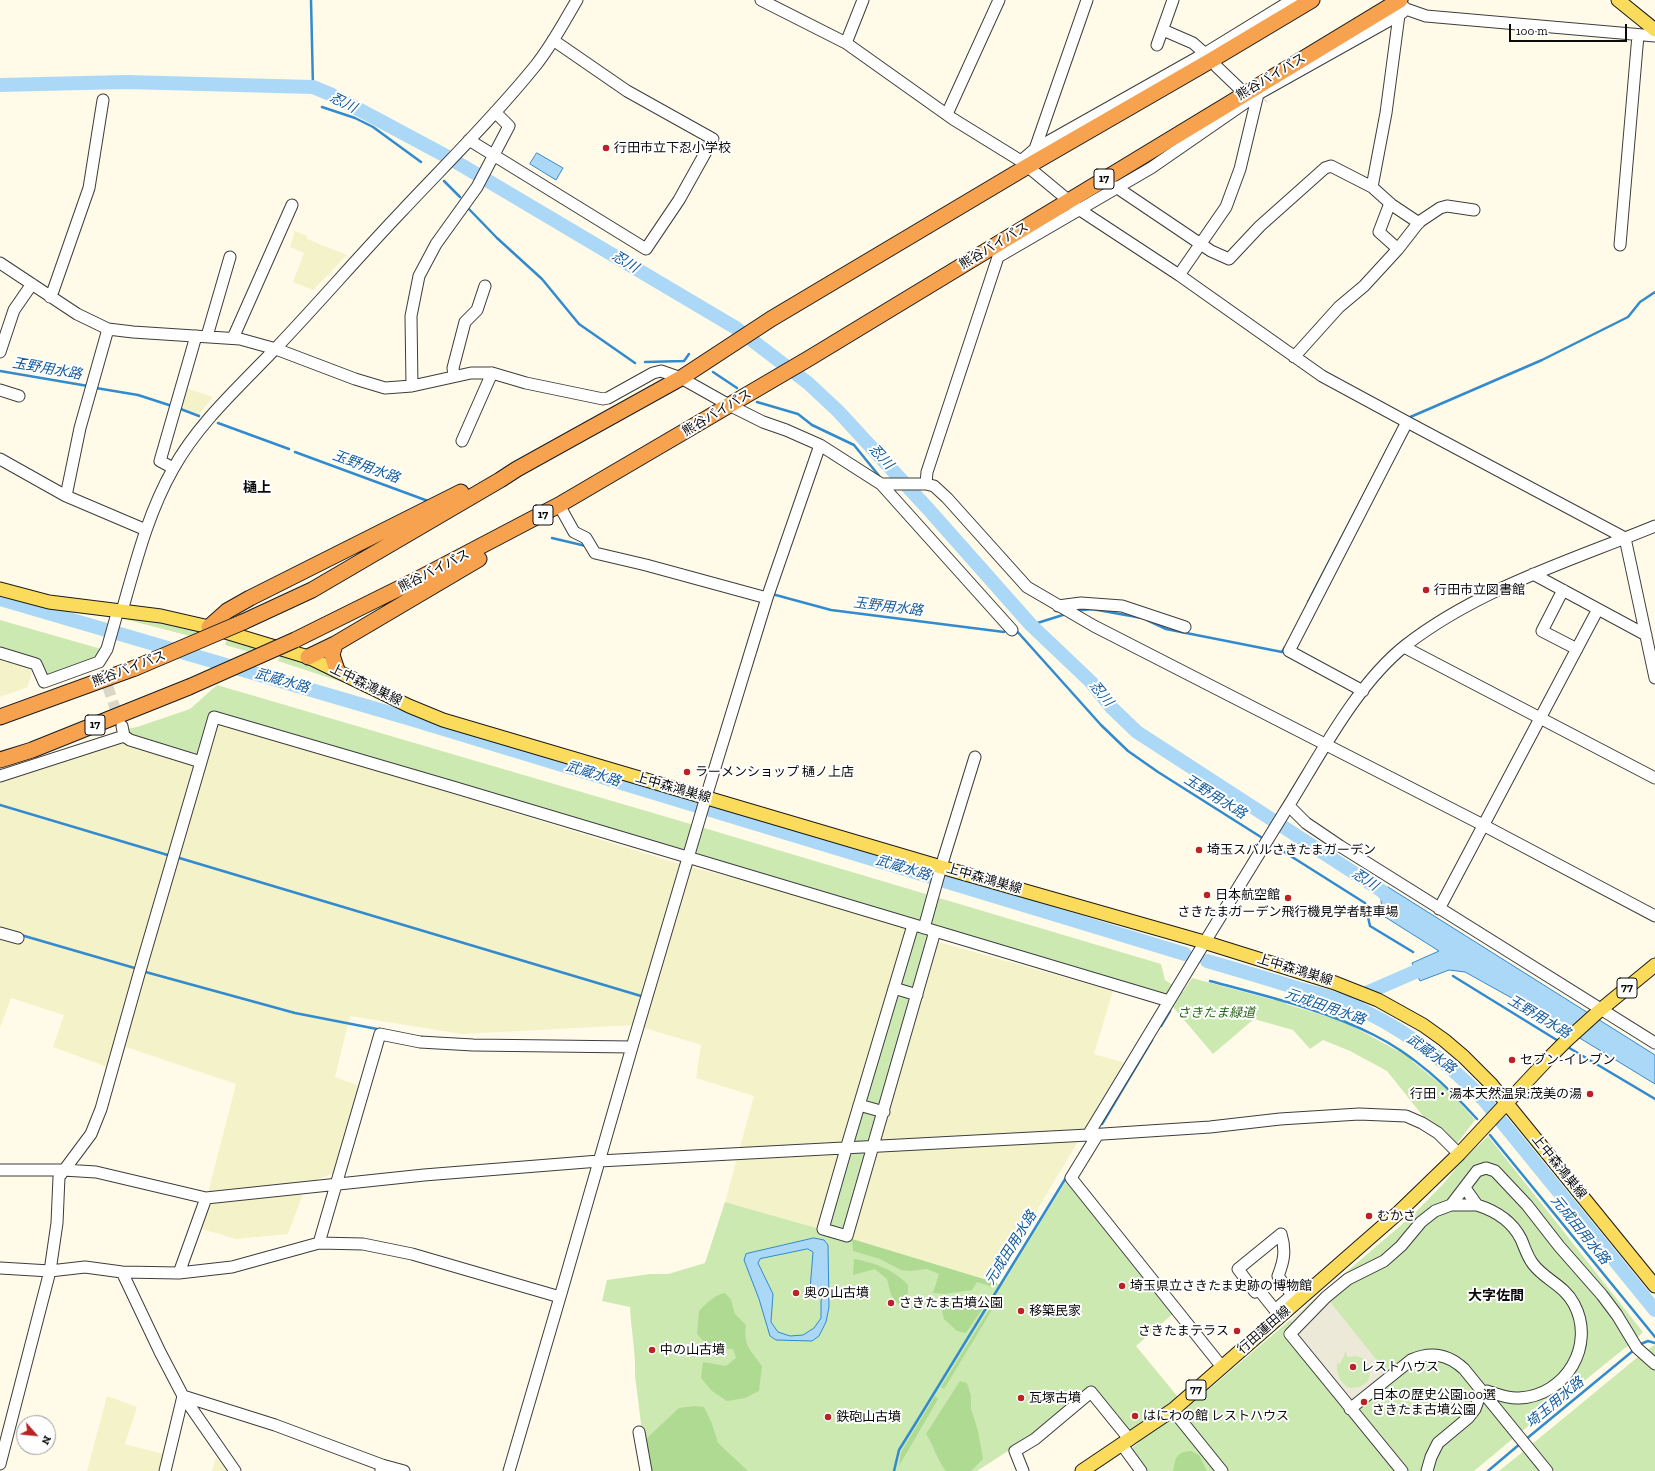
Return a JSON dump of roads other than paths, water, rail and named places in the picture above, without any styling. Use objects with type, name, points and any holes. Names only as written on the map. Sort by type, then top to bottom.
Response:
[{"type":"highway","name":"熊谷バイパス","points":[[0,717],[135,668],[243,622],[312,590],[517,469],[681,378],[772,319],[1024,164],[1210,61],[1312,0]]},
{"type":"highway","name":"熊谷バイパス","points":[[0,760],[32,750],[189,687],[295,640],[420,578],[553,509],[808,359],[1068,201],[1400,5]]},
{"type":"highway","points":[[210,627],[227,611],[250,598],[497,474],[517,469]]},
{"type":"highway","name":"17","points":[[308,657],[335,644],[388,611],[526,532],[553,509]]},
{"type":"highway","points":[[335,644],[332,655],[337,670]]},
{"type":"main road","points":[[1618,0],[1653,31]]},
{"type":"main road","name":"上中森鴻巣線","points":[[0,589],[49,602],[168,617],[210,627],[308,657],[409,706],[444,720],[940,870],[1349,988],[1378,1000],[1423,1025],[1454,1048],[1478,1070],[1504,1105],[1655,1286]]},
{"type":"main road","name":"77","points":[[1600,1010],[1655,965]]},
{"type":"main road","name":"行田蓮田線","points":[[1082,1471],[1126,1443],[1174,1409],[1398,1213],[1459,1154],[1565,1042],[1600,1010]]},
{"type":"street","points":[[0,653],[36,664],[44,682],[101,666],[146,530],[173,468],[194,436],[495,112],[536,64],[553,40],[577,0]]},
{"type":"street","points":[[761,0],[846,43],[947,114],[1024,164],[1080,210],[1179,275],[1322,376],[1625,538],[1654,667],[1655,678]]},
{"type":"street","points":[[846,43],[863,0]]},
{"type":"street","points":[[947,114],[999,0]]},
{"type":"street","points":[[1024,164],[1035,149],[1087,0]]},
{"type":"street","points":[[1157,45],[1173,0]]},
{"type":"street","points":[[1035,149],[1209,51],[1292,0]]},
{"type":"street","points":[[1400,5],[1426,16],[1638,35],[1653,31]]},
{"type":"street","points":[[923,484],[998,257],[1150,168],[1321,58],[1400,5]]},
{"type":"street","points":[[1372,188],[1386,113],[1400,5]]},
{"type":"street","points":[[1163,30],[1193,43],[1202,52]]},
{"type":"street","points":[[1620,245],[1638,35]]},
{"type":"street","points":[[468,140],[492,158],[646,249],[679,200],[713,139],[627,91],[553,40]]},
{"type":"street","points":[[1216,66],[1240,90]]},
{"type":"street","points":[[1179,275],[1226,207],[1240,169],[1261,96]]},
{"type":"street","points":[[50,297],[89,188],[103,100]]},
{"type":"street","points":[[412,386],[411,316],[419,276],[436,244],[477,187],[509,126],[495,112]]},
{"type":"street","points":[[1116,187],[1201,245],[1228,259],[1266,221],[1325,168],[1331,166],[1372,188],[1390,203],[1419,223]]},
{"type":"street","points":[[1390,203],[1379,232],[1398,250]]},
{"type":"street","points":[[233,338],[292,205]]},
{"type":"street","points":[[1294,356],[1339,308],[1364,286],[1398,250],[1419,223],[1440,208],[1447,206],[1474,210]]},
{"type":"street","points":[[173,468],[160,461],[201,336],[230,257]]},
{"type":"street","points":[[0,263],[77,314],[108,328],[133,332],[233,338],[276,349],[355,379],[385,388],[412,386],[471,373],[492,373],[526,383],[602,399],[608,398],[657,372],[661,371],[681,378],[762,422],[786,430],[820,445],[880,484],[1012,630]]},
{"type":"street","points":[[0,352],[4,329],[14,310],[32,284]]},
{"type":"street","points":[[454,376],[453,368],[465,322],[477,310],[485,286]]},
{"type":"street","points":[[66,496],[80,428],[108,328]]},
{"type":"street","points":[[462,442],[492,373]]},
{"type":"street","points":[[0,390],[19,396]]},
{"type":"street","points":[[1363,691],[1288,651],[1407,422]]},
{"type":"street","points":[[509,1471],[705,800],[767,598],[820,445]]},
{"type":"street","points":[[0,459],[66,496],[146,530]]},
{"type":"street","points":[[880,484],[923,484],[934,486],[947,498],[1027,587],[1058,606],[1325,746],[1483,826],[1655,916]]},
{"type":"street","points":[[553,509],[574,532],[586,538],[595,553],[646,565],[767,598]]},
{"type":"street","points":[[1222,1367],[1071,1178],[1093,1135],[1202,946],[1325,746],[1376,674],[1404,647],[1440,620],[1472,602],[1533,574],[1655,526]]},
{"type":"street","points":[[1533,574],[1646,635]]},
{"type":"street","points":[[1563,590],[1542,631],[1577,649]]},
{"type":"street","points":[[1058,606],[1081,603],[1122,606],[1185,627]]},
{"type":"street","points":[[1439,909],[1598,609]]},
{"type":"street","points":[[1404,647],[1655,778]]},
{"type":"street","points":[[0,1464],[50,1271],[57,1223],[59,1176],[91,1134],[101,1109],[214,717],[1169,1002]]},
{"type":"street","points":[[0,776],[123,731],[130,740],[201,762]]},
{"type":"street","points":[[924,928],[940,870],[975,757]]},
{"type":"street","points":[[1287,808],[1306,823],[1439,909],[1655,1043]]},
{"type":"street","points":[[913,925],[823,1229],[847,1236],[874,1147],[935,931]]},
{"type":"street","points":[[0,933],[18,938]]},
{"type":"street","points":[[894,988],[917,995]]},
{"type":"street","points":[[318,1243],[380,1034],[420,1042],[458,1044],[632,1047]]},
{"type":"street","points":[[859,1105],[884,1112]]},
{"type":"street","points":[[0,1170],[63,1170],[96,1172],[206,1198],[424,1175],[599,1161],[1093,1135],[1210,1127],[1288,1118],[1360,1114],[1406,1116],[1431,1128],[1459,1154]]},
{"type":"street","points":[[1402,1471],[1290,1334],[1326,1297],[1348,1279],[1384,1261],[1401,1246],[1421,1222],[1435,1211],[1451,1204],[1475,1174],[1481,1169],[1490,1169],[1500,1176],[1527,1205],[1559,1246],[1602,1295],[1620,1319],[1638,1348],[1655,1364]]},
{"type":"street","points":[[1465,1188],[1477,1205]]},
{"type":"street","points":[[180,1273],[206,1198]]},
{"type":"street","points":[[1427,1471],[1431,1457],[1438,1443],[1468,1418],[1478,1397],[1487,1391],[1501,1396],[1518,1398],[1533,1396],[1551,1389],[1564,1378],[1573,1366],[1579,1351],[1582,1336],[1578,1314],[1574,1303],[1565,1291],[1540,1272],[1534,1265],[1527,1255],[1522,1240],[1507,1220],[1496,1212],[1477,1205],[1451,1204]]},
{"type":"street","points":[[1281,1234],[1284,1244],[1284,1257],[1278,1276],[1292,1295],[1275,1310],[1259,1290],[1255,1292],[1238,1269],[1281,1234]]},
{"type":"street","points":[[0,1268],[50,1271],[85,1267],[122,1272],[180,1273],[232,1267],[318,1243],[364,1244],[412,1254],[560,1297]]},
{"type":"street","points":[[122,1272],[160,1352],[183,1396],[236,1471]]},
{"type":"street","points":[[1350,1409],[1403,1365],[1418,1356],[1433,1354],[1447,1356],[1459,1364],[1547,1471]]},
{"type":"street","points":[[1023,1471],[1015,1451],[1035,1439],[1091,1392],[1126,1443],[1141,1471]]},
{"type":"street","points":[[183,1396],[274,1424],[381,1468],[404,1471]]},
{"type":"street","points":[[165,1471],[183,1396]]},
{"type":"street","points":[[1176,1414],[1222,1471]]},
{"type":"street","points":[[639,1432],[646,1471]]},
{"type":"water","points":[[537,153],[563,168],[556,180],[530,164]]},
{"type":"water","points":[[1388,887],[1655,1055],[1655,1084],[1537,1012],[1465,972],[1449,970],[1420,981],[1412,963],[1439,951],[1382,915],[1381,899]]},
{"type":"water","points":[[814,1238],[824,1240],[828,1245],[829,1307],[826,1322],[819,1336],[812,1341],[776,1340],[770,1336],[759,1299],[744,1260],[746,1254]],"holes":[[[808,1249],[813,1252],[810,1290],[812,1291],[815,1288],[825,1296],[821,1300],[821,1318],[814,1328],[803,1335],[790,1336],[778,1332],[771,1322],[773,1294],[758,1263],[760,1259]]]},
{"type":"waterway","points":[[311,0],[313,87]]},
{"type":"waterway","name":"忍川","points":[[0,85],[126,82],[313,87],[330,94],[446,156],[736,328],[808,383],[838,411],[930,511],[1031,625],[1091,682],[1112,708],[1137,732],[1382,891],[1396,906]]},
{"type":"waterway","points":[[322,107],[355,118],[373,127],[421,162]]},
{"type":"waterway","points":[[444,181],[460,197]]},
{"type":"waterway","points":[[467,207],[497,238],[542,279],[579,324],[635,363]]},
{"type":"waterway","points":[[1408,418],[1542,360],[1628,317],[1640,302],[1655,292]]},
{"type":"waterway","points":[[645,362],[684,361],[689,354]]},
{"type":"waterway","name":"玉野用水路","points":[[0,371],[88,386]]},
{"type":"waterway","points":[[713,372],[737,388]]},
{"type":"waterway","name":"玉野用水路","points":[[96,388],[138,395],[172,406]]},
{"type":"waterway","points":[[757,402],[798,414],[812,425],[854,445],[880,477]]},
{"type":"waterway","name":"玉野用水路","points":[[178,408],[199,416]]},
{"type":"waterway","name":"玉野用水路","points":[[218,423],[289,449]]},
{"type":"waterway","points":[[1308,602],[1401,423]]},
{"type":"waterway","name":"玉野用水路","points":[[295,452],[428,501]]},
{"type":"waterway","name":"玉野用水路","points":[[552,538],[586,546]]},
{"type":"waterway","name":"玉野用水路","points":[[772,594],[831,610],[1004,632]]},
{"type":"waterway","name":"武蔵水路","points":[[0,599],[414,720],[1185,954]]},
{"type":"waterway","points":[[1074,611],[1092,609],[1142,618]]},
{"type":"waterway","points":[[1031,625],[1066,614]]},
{"type":"waterway","points":[[1147,620],[1166,629],[1282,652],[1285,647]]},
{"type":"waterway","name":"玉野用水路","points":[[1015,629],[1101,725],[1128,751],[1158,772],[1264,839]]},
{"type":"waterway","points":[[0,805],[171,856]]},
{"type":"waterway","name":"玉野用水路","points":[[1270,843],[1365,903],[1370,926],[1413,952]]},
{"type":"waterway","points":[[176,857],[641,996]]},
{"type":"waterway","points":[[21,935],[138,969]]},
{"type":"waterway","name":"武蔵水路","points":[[1207,961],[1347,1003],[1385,1022],[1437,1057],[1484,1100],[1655,1310]]},
{"type":"waterway","points":[[1355,998],[1433,964]]},
{"type":"waterway","points":[[142,971],[295,1013],[377,1029]]},
{"type":"waterway","name":"玉野用水路","points":[[1453,976],[1560,1042]]},
{"type":"waterway","name":"元成田用水路","points":[[1210,981],[1314,1010],[1374,1035],[1403,1052],[1429,1072],[1442,1083],[1477,1119]]},
{"type":"waterway","name":"元成田用水路","points":[[1161,1026],[1170,1011],[1170,1008]]},
{"type":"waterway","name":"元成田用水路","points":[[1102,1124],[1152,1040]]},
{"type":"waterway","name":"玉野用水路","points":[[1566,1046],[1655,1099]]},
{"type":"waterway","name":"元成田用水路","points":[[1490,1135],[1655,1337]]},
{"type":"waterway","name":"元成田用水路","points":[[894,1471],[899,1450],[1067,1176]]},
{"type":"waterway","name":"埼玉用水路","points":[[1641,1344],[1648,1341],[1655,1343]]},
{"type":"waterway","name":"埼玉用水路","points":[[1525,1440],[1634,1350]]},
{"type":"waterway","name":"埼玉用水路","points":[[1488,1471],[1521,1443]]},
{"type":"tunnel","points":[[1248,97],[1261,101],[1264,98]]},
{"type":"tunnel","points":[[102,670],[120,722]]},
{"type":"place","name":"行田市立下忍小学校","points":[[606,148]]},
{"type":"place","name":"行田市立図書館","points":[[1426,590]]},
{"type":"place","name":"ラーメンショップ 樋ノ上店","points":[[687,772]]},
{"type":"place","name":"埼玉スバルさきたまガーデン","points":[[1199,850]]},
{"type":"place","name":"日本航空館","points":[[1207,895]]},
{"type":"place","name":"さきたまガーデン飛行機見学者駐車場","points":[[1288,898]]},
{"type":"place","name":"セブン-イレブン","points":[[1512,1060]]},
{"type":"place","name":"行田・湯本天然温泉;茂美の湯","points":[[1590,1094]]},
{"type":"place","name":"むかさ","points":[[1369,1216]]},
{"type":"place","name":"埼玉県立さきたま史跡の博物館","points":[[1122,1286]]},
{"type":"place","name":"奥の山古墳","points":[[796,1293]]},
{"type":"place","name":"さきたま古墳公園","points":[[891,1303]]},
{"type":"place","name":"移築民家","points":[[1021,1311]]},
{"type":"place","name":"さきたまテラス","points":[[1237,1331]]},
{"type":"place","name":"中の山古墳","points":[[652,1350]]},
{"type":"place","name":"レストハウス","points":[[1353,1367]]},
{"type":"place","name":"瓦塚古墳","points":[[1021,1398]]},
{"type":"place","name":"日本の歴史公園100選 さきたま古墳公園","points":[[1364,1402]]},
{"type":"place","name":"はにわの館 レストハウス","points":[[1135,1416]]},
{"type":"place","name":"鉄砲山古墳","points":[[828,1417]]},
{"type":"district","name":"樋上","points":[[257,488]]},
{"type":"district","name":"大字佐間","points":[[1496,1296]]},
{"type":"park label","name":"さきたま緑道","points":[[1216,1013]]}]
